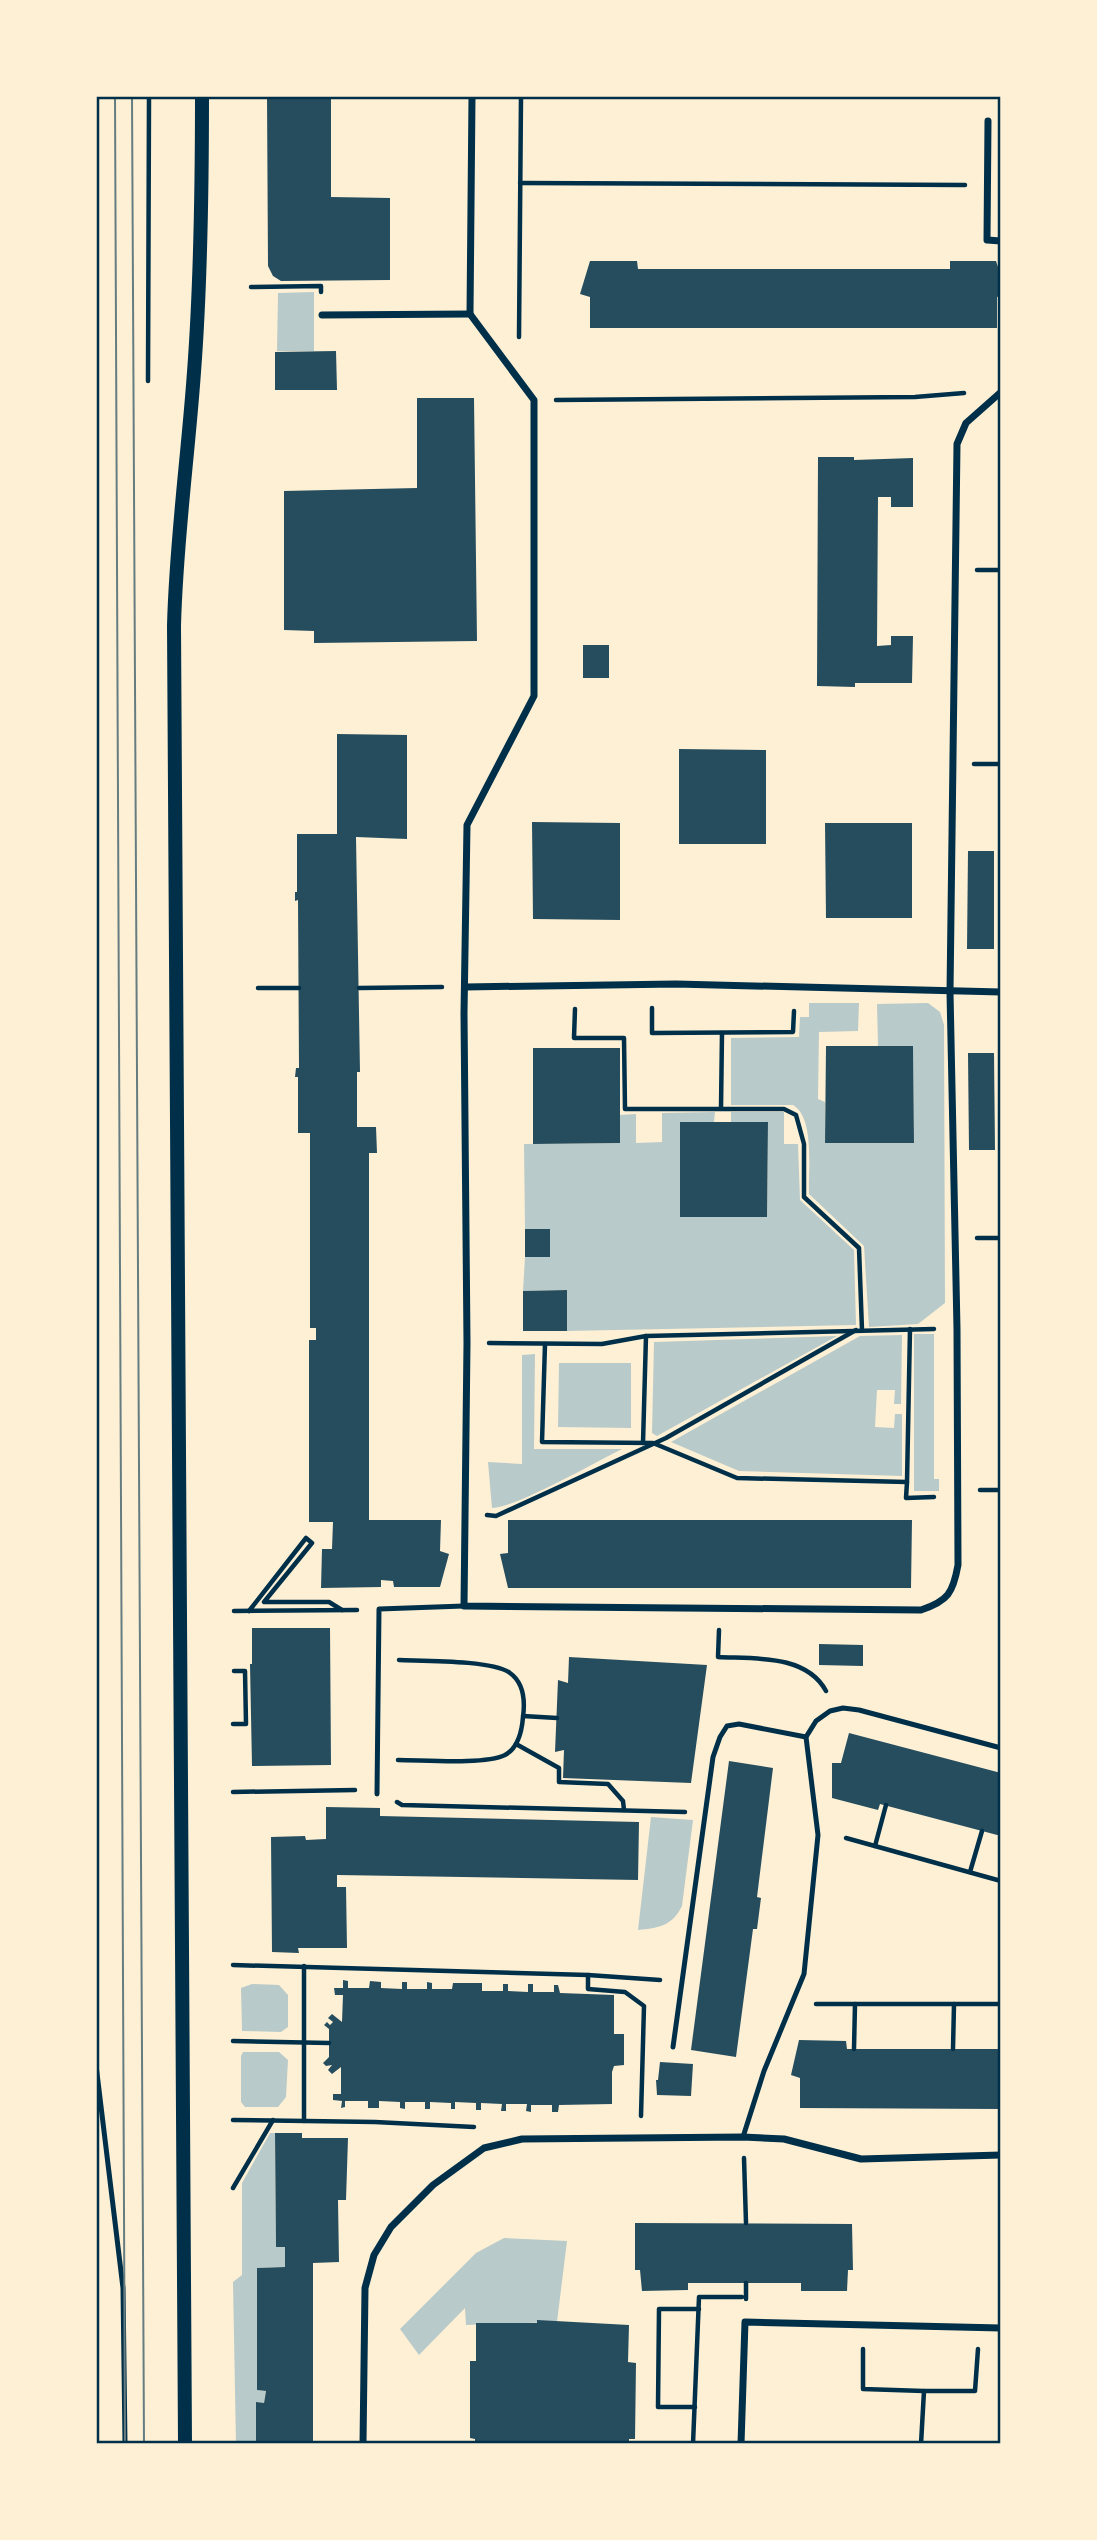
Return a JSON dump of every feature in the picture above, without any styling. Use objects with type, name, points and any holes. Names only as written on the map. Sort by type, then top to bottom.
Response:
[{"type":"main road","points":[[185,2444],[174,626],[200,269],[202,96]]},
{"type":"street","points":[[472,96],[470,314],[534,400],[534,696],[467,825],[464,1606],[921,1610],[948,1597],[955,1582],[958,1565],[957,1329],[950,992],[957,444],[966,424],[1001,392]]},
{"type":"street","points":[[988,121],[987,240],[1001,242]]},
{"type":"street","points":[[322,315],[470,314]]},
{"type":"street","points":[[465,987],[676,984],[1001,992]]},
{"type":"street","points":[[363,2444],[365,2288],[374,2255],[391,2227],[433,2185],[484,2148],[522,2139],[743,2137],[784,2140],[861,2159],[1001,2155]]},
{"type":"street","points":[[741,2444],[745,2322],[1001,2328]]},
{"type":"lane","points":[[377,1794],[379,1609],[464,1606]]},
{"type":"lane","points":[[743,2137],[764,2071],[804,1974],[818,1835],[806,1737],[816,1721],[830,1711],[859,1710],[1001,1748]]},
{"type":"lane","points":[[673,2047],[711,1769],[720,1737],[727,1726],[739,1724],[806,1737]]},
{"type":"lane","points":[[96,2065],[123,2288],[125,2444]]},
{"type":"path","points":[[148,381],[149,96]]},
{"type":"path","points":[[518,380],[521,96]]},
{"type":"path","points":[[520,183],[987,185]]},
{"type":"path","points":[[251,287],[321,286],[322,315]]},
{"type":"path","points":[[534,400],[915,397],[976,393]]},
{"type":"path","points":[[359,988],[465,987]]},
{"type":"path","points":[[258,988],[299,988]]},
{"type":"path","points":[[576,1000],[575,1038],[624,1038],[625,1109],[784,1109],[796,1115],[804,1144],[804,1197],[859,1248],[859,1330]]},
{"type":"path","points":[[652,1000],[652,1033],[793,1032],[794,1000]]},
{"type":"path","points":[[722,1032],[722,1108]]},
{"type":"path","points":[[967,1238],[1001,1238]]},
{"type":"path","points":[[911,1329],[906,1497],[958,1497]]},
{"type":"path","points":[[467,1343],[603,1344],[646,1336],[957,1329]]},
{"type":"path","points":[[465,1515],[496,1516],[653,1443],[859,1330]]},
{"type":"path","points":[[643,1443],[646,1336]]},
{"type":"path","points":[[545,1343],[542,1442],[653,1443],[737,1478],[907,1482]]},
{"type":"path","points":[[248,1611],[306,1538],[312,1542],[264,1602],[329,1602],[342,1610]]},
{"type":"path","points":[[234,1611],[379,1609]]},
{"type":"path","points":[[719,1619],[718,1657],[780,1661],[796,1665],[821,1682],[829,1696],[830,1711]]},
{"type":"path","points":[[397,1760],[489,1760],[507,1754],[516,1744],[523,1716],[524,1693],[510,1672],[492,1666],[399,1660]]},
{"type":"path","points":[[233,1724],[246,1724],[248,1699],[245,1671],[234,1671]]},
{"type":"path","points":[[523,1716],[557,1718]]},
{"type":"path","points":[[516,1744],[559,1768],[559,1782],[608,1784],[623,1801],[624,1810]]},
{"type":"path","points":[[233,1792],[350,1789],[377,1794],[402,1805],[676,1812]]},
{"type":"path","points":[[875,1846],[886,1805]]},
{"type":"path","points":[[970,1872],[982,1831]]},
{"type":"path","points":[[846,1838],[1001,1881]]},
{"type":"path","points":[[233,1965],[588,1975],[682,1982]]},
{"type":"path","points":[[304,1966],[304,2121]]},
{"type":"path","points":[[588,1975],[588,1989],[625,1992],[644,2006],[641,2138]]},
{"type":"path","points":[[803,2004],[1001,2004]]},
{"type":"path","points":[[854,2049],[855,2004]]},
{"type":"path","points":[[953,2049],[954,2004]]},
{"type":"path","points":[[233,2041],[329,2043]]},
{"type":"path","points":[[233,2120],[475,2127]]},
{"type":"path","points":[[233,2188],[273,2120]]},
{"type":"path","points":[[743,2137],[746,2223]]},
{"type":"path","points":[[694,2444],[699,2297],[746,2298]]},
{"type":"path","points":[[695,2407],[658,2407],[659,2309],[699,2309]]},
{"type":"path","points":[[863,2324],[863,2389],[924,2391],[975,2390],[979,2327]]},
{"type":"path","points":[[921,2444],[924,2391]]},
{"type":"shaded area","points":[[314,292],[314,351],[277,351],[278,293]]},
{"type":"shaded area","points":[[809,1003],[859,1003],[858,1031],[819,1032],[818,1099],[825,1102],[825,1143],[914,1143],[913,1046],[878,1046],[877,1004],[928,1003],[940,1012],[944,1025],[945,1303],[918,1324],[869,1327],[864,1246],[809,1194],[809,1145],[805,1121],[800,1112],[793,1105],[731,1105],[731,1038],[799,1037],[800,1017],[809,1017]]},
{"type":"shaded area","points":[[715,1112],[714,1122],[680,1122],[680,1217],[767,1217],[768,1122],[731,1122],[731,1112],[784,1112],[784,1144],[798,1144],[800,1200],[854,1250],[856,1325],[567,1331],[567,1290],[523,1291],[525,1257],[550,1256],[550,1229],[525,1229],[524,1144],[620,1143],[620,1115],[636,1114],[636,1143],[662,1142],[662,1113]]},
{"type":"shaded area","points":[[914,1334],[934,1334],[934,1479],[939,1479],[939,1491],[914,1491]]},
{"type":"shaded area","points":[[902,1335],[901,1404],[894,1404],[895,1390],[877,1390],[875,1427],[894,1428],[895,1414],[902,1414],[902,1476],[739,1471],[671,1442],[860,1336]]},
{"type":"shaded area","points":[[837,1336],[657,1436],[652,1433],[654,1342]]},
{"type":"shaded area","points":[[535,1354],[534,1449],[622,1449],[536,1493],[492,1508],[488,1462],[522,1464],[522,1355]]},
{"type":"shaded area","points":[[559,1363],[631,1363],[631,1428],[558,1427]]},
{"type":"shaded area","points":[[651,1817],[693,1820],[682,1906],[674,1918],[664,1925],[638,1930]]},
{"type":"shaded area","points":[[252,1984],[279,1985],[288,1995],[288,2027],[281,2032],[242,2031],[241,1988]]},
{"type":"shaded area","points":[[243,2052],[279,2052],[288,2060],[286,2097],[278,2107],[245,2107],[241,2102]]},
{"type":"shaded area","points":[[270,2133],[275,2133],[276,2247],[285,2247],[285,2267],[257,2268],[257,2390],[266,2391],[256,2444],[236,2444],[233,2282],[242,2275],[242,2183]]},
{"type":"shaded area","points":[[504,2238],[567,2241],[557,2322],[466,2325],[465,2308],[419,2355],[400,2329],[476,2253]]},
{"type":"building","points":[[267,96],[331,96],[331,197],[390,198],[390,280],[281,281],[273,276],[268,266]]},
{"type":"building","points":[[588,96],[637,96],[638,99],[588,99]]},
{"type":"building","points":[[590,261],[637,261],[638,269],[950,269],[950,261],[996,261],[1001,276],[1001,296],[997,297],[997,328],[590,328],[590,297],[580,294]]},
{"type":"building","points":[[336,351],[337,390],[275,390],[275,352]]},
{"type":"building","points":[[417,398],[474,398],[477,641],[314,643],[314,631],[284,630],[284,491],[417,488]]},
{"type":"building","points":[[818,457],[854,457],[854,460],[913,458],[913,507],[891,507],[891,497],[878,497],[877,646],[891,645],[891,636],[913,636],[912,683],[855,683],[855,687],[817,686]]},
{"type":"building","points":[[583,645],[609,645],[609,678],[583,678]]},
{"type":"building","points":[[337,734],[407,735],[407,839],[356,837],[360,1072],[357,1072],[357,1127],[376,1127],[377,1153],[369,1153],[369,1520],[441,1520],[440,1551],[449,1554],[440,1587],[394,1587],[393,1581],[381,1580],[381,1587],[321,1588],[322,1549],[332,1549],[333,1522],[309,1522],[309,1340],[316,1340],[316,1328],[310,1328],[310,1133],[298,1133],[298,1077],[295,1077],[296,1068],[299,1068],[298,900],[295,901],[297,834],[337,834]]},
{"type":"building","points":[[679,749],[766,750],[766,844],[679,844]]},
{"type":"building","points":[[532,822],[620,823],[620,920],[533,919]]},
{"type":"building","points":[[825,823],[912,823],[912,918],[826,918]]},
{"type":"building","points":[[968,851],[994,851],[994,949],[967,949]]},
{"type":"building","points":[[826,1046],[913,1046],[914,1143],[825,1143]]},
{"type":"building","points":[[533,1048],[620,1048],[620,1143],[533,1144]]},
{"type":"building","points":[[968,1053],[994,1053],[995,1150],[969,1150]]},
{"type":"building","points":[[680,1122],[768,1122],[767,1217],[680,1217]]},
{"type":"building","points":[[525,1229],[550,1229],[550,1257],[525,1257]]},
{"type":"building","points":[[567,1290],[567,1331],[523,1331],[523,1291]]},
{"type":"building","points":[[508,1520],[912,1520],[911,1588],[508,1588],[500,1554],[508,1553]]},
{"type":"building","points":[[252,1628],[330,1628],[331,1765],[252,1766]]},
{"type":"building","points":[[819,1644],[863,1645],[863,1666],[819,1665]]},
{"type":"building","points":[[569,1657],[707,1665],[691,1783],[563,1778],[564,1750],[555,1752],[558,1680],[568,1683]]},
{"type":"building","points":[[849,1733],[1001,1773],[1001,1836],[880,1804],[878,1810],[832,1798],[832,1763],[841,1763]]},
{"type":"building","points":[[729,1761],[773,1768],[757,1897],[761,1898],[757,1929],[753,1929],[736,2057],[691,2050]]},
{"type":"building","points":[[326,1807],[380,1808],[380,1816],[639,1822],[638,1880],[337,1875],[337,1887],[346,1887],[347,1948],[298,1948],[299,1953],[272,1952],[271,1837],[305,1836],[306,1840],[326,1839]]},
{"type":"building","points":[[343,1980],[348,1981],[348,1988],[369,1988],[370,1981],[381,1982],[381,1988],[402,1989],[402,1982],[407,1982],[407,1989],[427,1989],[427,1982],[432,1983],[432,1989],[452,1989],[453,1983],[482,1983],[482,1991],[503,1991],[503,1984],[508,1984],[508,1991],[528,1992],[528,1984],[533,1984],[533,1992],[554,1992],[554,1985],[558,1985],[560,1993],[614,1995],[614,2034],[624,2034],[624,2065],[614,2066],[612,2072],[612,2104],[559,2105],[558,2112],[552,2112],[552,2105],[531,2105],[531,2112],[526,2111],[527,2104],[506,2104],[506,2111],[501,2111],[502,2104],[481,2103],[481,2110],[476,2110],[476,2103],[455,2102],[455,2109],[451,2109],[451,2103],[430,2102],[430,2109],[425,2109],[425,2102],[405,2102],[405,2109],[400,2108],[400,2102],[379,2101],[379,2108],[368,2108],[368,2101],[345,2101],[345,2107],[341,2108],[342,2101],[333,2100],[333,2094],[341,2094],[341,2067],[332,2074],[328,2070],[332,2065],[326,2066],[323,2063],[329,2057],[329,2029],[324,2025],[333,2022],[328,2018],[332,2014],[342,2022],[343,1995],[335,1995],[334,1988],[343,1988]]},
{"type":"building","points":[[799,2040],[846,2041],[847,2049],[1001,2049],[1001,2109],[800,2108],[800,2078],[791,2075]]},
{"type":"building","points":[[660,2062],[693,2064],[691,2096],[657,2095],[656,2080]]},
{"type":"building","points":[[275,2133],[302,2133],[302,2138],[348,2138],[346,2200],[338,2200],[339,2262],[313,2263],[313,2444],[256,2444],[256,2402],[264,2403],[266,2391],[257,2390],[257,2268],[285,2267],[285,2247],[276,2247]]},
{"type":"building","points":[[635,2223],[852,2224],[853,2270],[848,2270],[847,2291],[801,2291],[801,2283],[688,2283],[688,2290],[642,2291],[640,2270],[635,2270]]},
{"type":"building","points":[[537,2320],[629,2325],[628,2362],[636,2363],[635,2439],[629,2439],[629,2444],[475,2444],[475,2439],[470,2438],[470,2361],[476,2361],[476,2323],[537,2323]]},
{"type":"tram line","points":[[115,96],[125,2444]]},
{"type":"tram line","points":[[132,96],[144,2444]]}]
